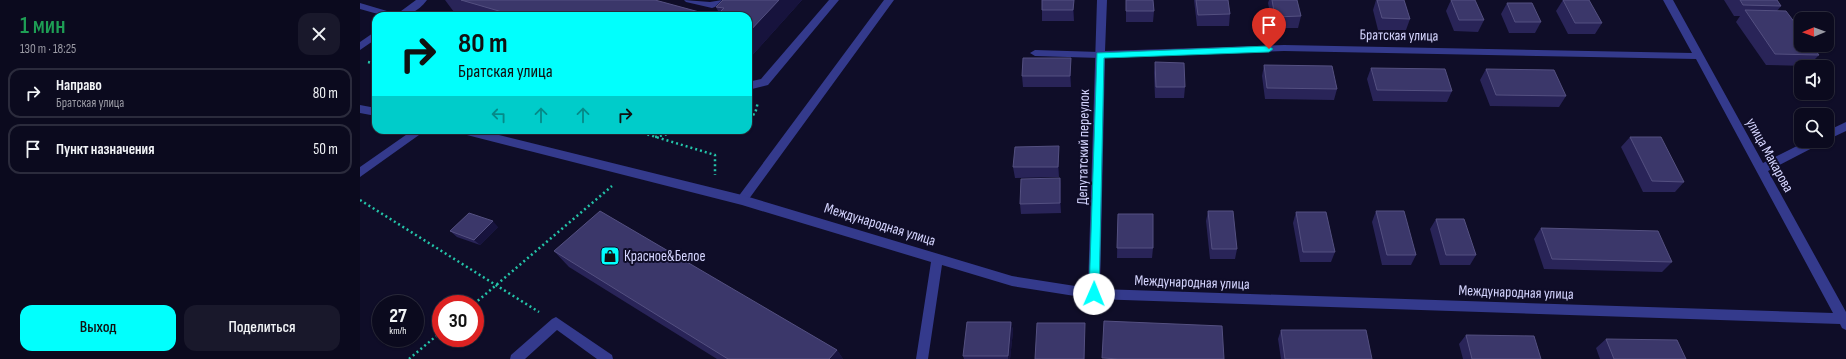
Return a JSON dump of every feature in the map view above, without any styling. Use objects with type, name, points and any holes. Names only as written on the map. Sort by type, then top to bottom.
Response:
[{"type":"street","points":[[406,12],[422,0]]},
{"type":"street","points":[[689,0],[712,5],[717,0]]},
{"type":"street","points":[[752,85],[764,82],[834,0]]},
{"type":"street","points":[[742,200],[889,0]]},
{"type":"street","name":"Депутатский переулок","points":[[1094,294],[1102,0]]},
{"type":"street","name":"улица Макарова","points":[[1668,0],[1845,320]]},
{"type":"street","points":[[360,6],[380,12]]},
{"type":"street","points":[[360,47],[372,37]]},
{"type":"street","name":"Братская улица","points":[[1035,53],[1100,55],[1284,48],[1698,56]]},
{"type":"street","points":[[360,109],[372,111]]},
{"type":"street","points":[[1834,132],[1846,126]]},
{"type":"street","points":[[360,173],[415,134]]},
{"type":"street","name":"Международная улица","points":[[479,134],[742,200],[1012,281],[1094,294],[1845,320]]},
{"type":"street","points":[[1762,169],[1802,148]]},
{"type":"street","points":[[922,359],[937,258]]},
{"type":"street","points":[[516,359],[556,323],[608,359]]},
{"type":"path","points":[[646,134],[715,156],[714,193]]},
{"type":"path","points":[[655,137],[668,134]]},
{"type":"path","points":[[484,295],[629,172]]},
{"type":"path","points":[[360,200],[556,323]]},
{"type":"path","points":[[410,359],[432,340]]},
{"type":"building","points":[[461,0],[655,0],[699,12],[502,12]]},
{"type":"building","points":[[723,0],[779,0],[752,29],[752,12],[720,12],[724,8],[716,7]]},
{"type":"building","points":[[1042,0],[1074,0],[1073,10],[1042,10]]},
{"type":"building","points":[[1126,0],[1153,0],[1154,11],[1126,11]]},
{"type":"building","points":[[1196,0],[1228,0],[1230,14],[1198,15]]},
{"type":"building","points":[[1272,0],[1297,0],[1301,16],[1275,17]]},
{"type":"building","points":[[1377,0],[1404,0],[1410,19],[1382,18]]},
{"type":"building","points":[[1451,0],[1475,0],[1484,20],[1459,20]]},
{"type":"building","points":[[1563,0],[1589,0],[1602,23],[1575,23]]},
{"type":"building","points":[[1740,0],[1777,0],[1781,6],[1743,5]]},
{"type":"building","points":[[1507,3],[1532,3],[1541,22],[1515,22]]},
{"type":"building","points":[[1745,10],[1786,11],[1794,22],[1794,52],[1817,52],[1819,55],[1775,54]]},
{"type":"building","points":[[1023,58],[1071,58],[1070,76],[1022,76]]},
{"type":"building","points":[[1155,62],[1184,63],[1185,87],[1156,87]]},
{"type":"building","points":[[1264,65],[1332,66],[1337,89],[1267,88]]},
{"type":"building","points":[[1371,68],[1445,69],[1452,91],[1377,90]]},
{"type":"building","points":[[1486,69],[1554,70],[1566,96],[1496,95]]},
{"type":"building","points":[[1630,137],[1661,137],[1684,182],[1652,181]]},
{"type":"building","points":[[1059,146],[1058,167],[1013,167],[1015,147]]},
{"type":"building","points":[[1060,178],[1060,203],[1020,204],[1021,179]]},
{"type":"building","points":[[600,211],[837,350],[829,359],[728,359],[554,251]]},
{"type":"building","points":[[1208,211],[1233,211],[1237,249],[1212,249]]},
{"type":"building","points":[[1376,211],[1404,211],[1416,255],[1387,255]]},
{"type":"building","points":[[1296,212],[1326,212],[1335,252],[1303,252]]},
{"type":"building","points":[[469,213],[493,221],[474,240],[450,231]]},
{"type":"building","points":[[1118,214],[1153,214],[1153,248],[1117,248]]},
{"type":"building","points":[[1436,219],[1464,219],[1476,255],[1446,255]]},
{"type":"building","points":[[1541,228],[1658,231],[1672,262],[1552,259]]},
{"type":"building","points":[[1104,321],[1222,326],[1224,359],[1102,358]]},
{"type":"building","points":[[967,322],[1011,322],[1008,356],[963,356]]},
{"type":"building","points":[[1037,323],[1085,323],[1084,359],[1035,359]]},
{"type":"building","points":[[1281,330],[1366,330],[1372,359],[1285,359]]},
{"type":"building","points":[[1466,335],[1534,336],[1541,359],[1472,359]]},
{"type":"building","points":[[1606,339],[1677,340],[1686,359],[1614,359]]},
{"type":"place","name":"Красное&Белое","points":[[610,256]]},
{"type":"route","points":[[1094,294],[1100,55],[1269,49]]}]
